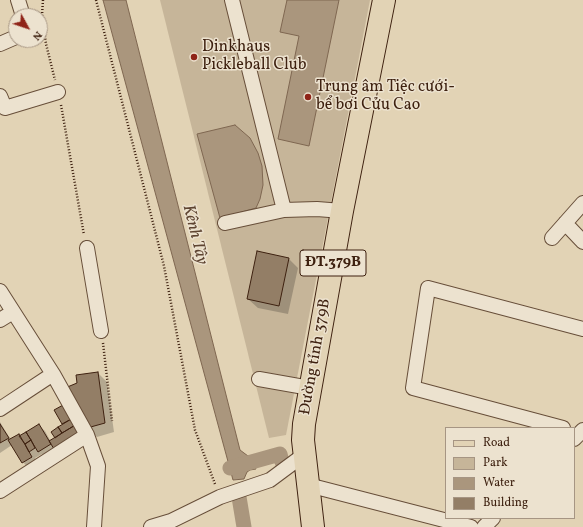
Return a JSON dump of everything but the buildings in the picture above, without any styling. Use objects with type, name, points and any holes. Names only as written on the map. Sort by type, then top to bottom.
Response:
[{"type":"main road","name":"Đường tỉnh 379B","points":[[313,527],[303,440],[304,424],[342,211],[384,0]]},
{"type":"street","points":[[232,0],[284,210]]},
{"type":"street","points":[[0,96],[5,108],[58,92]]},
{"type":"street","points":[[552,238],[583,203]]},
{"type":"street","points":[[225,223],[284,210],[317,209],[342,211]]},
{"type":"street","points":[[565,223],[583,242]]},
{"type":"street","points":[[87,248],[101,331]]},
{"type":"street","points":[[559,427],[413,388],[428,288],[583,329]]},
{"type":"street","points":[[0,291],[53,374],[87,435],[98,466],[94,527]]},
{"type":"street","points":[[0,320],[13,312]]},
{"type":"street","points":[[0,409],[53,374]]},
{"type":"street","points":[[259,379],[310,388]]},
{"type":"street","points":[[0,491],[87,435]]},
{"type":"street","points":[[151,527],[171,524],[220,497],[270,480],[305,454]]},
{"type":"street","points":[[308,485],[471,527]]},
{"type":"street","points":[[484,527],[493,519]]},
{"type":"path","points":[[43,0],[42,15],[46,44],[58,92],[87,248]]},
{"type":"path","points":[[96,0],[164,266],[195,430],[220,497]]},
{"type":"path","points":[[101,331],[112,421]]},
{"type":"green space","points":[[160,0],[370,0],[286,435],[269,438]]},
{"type":"water","points":[[103,0],[126,0],[240,450],[252,459],[256,469],[247,472],[244,479],[233,480]]},
{"type":"water","points":[[287,0],[339,0],[309,146],[278,139],[299,36],[280,32]]},
{"type":"water","points":[[235,125],[250,138],[258,153],[262,166],[263,185],[260,199],[256,208],[220,218],[197,134]]},
{"type":"waterway","points":[[230,468],[280,454],[282,462]]},
{"type":"waterway","points":[[239,497],[244,527]]},
{"type":"place","name":"Dinkhaus Pickleball Club","points":[[194,57]]},
{"type":"place","name":"Trung âm Tiệc cưới- bể bơi Cửu Cao","points":[[308,97]]},
{"type":"water label","name":"Kênh Tây","points":[[194,235]]}]
